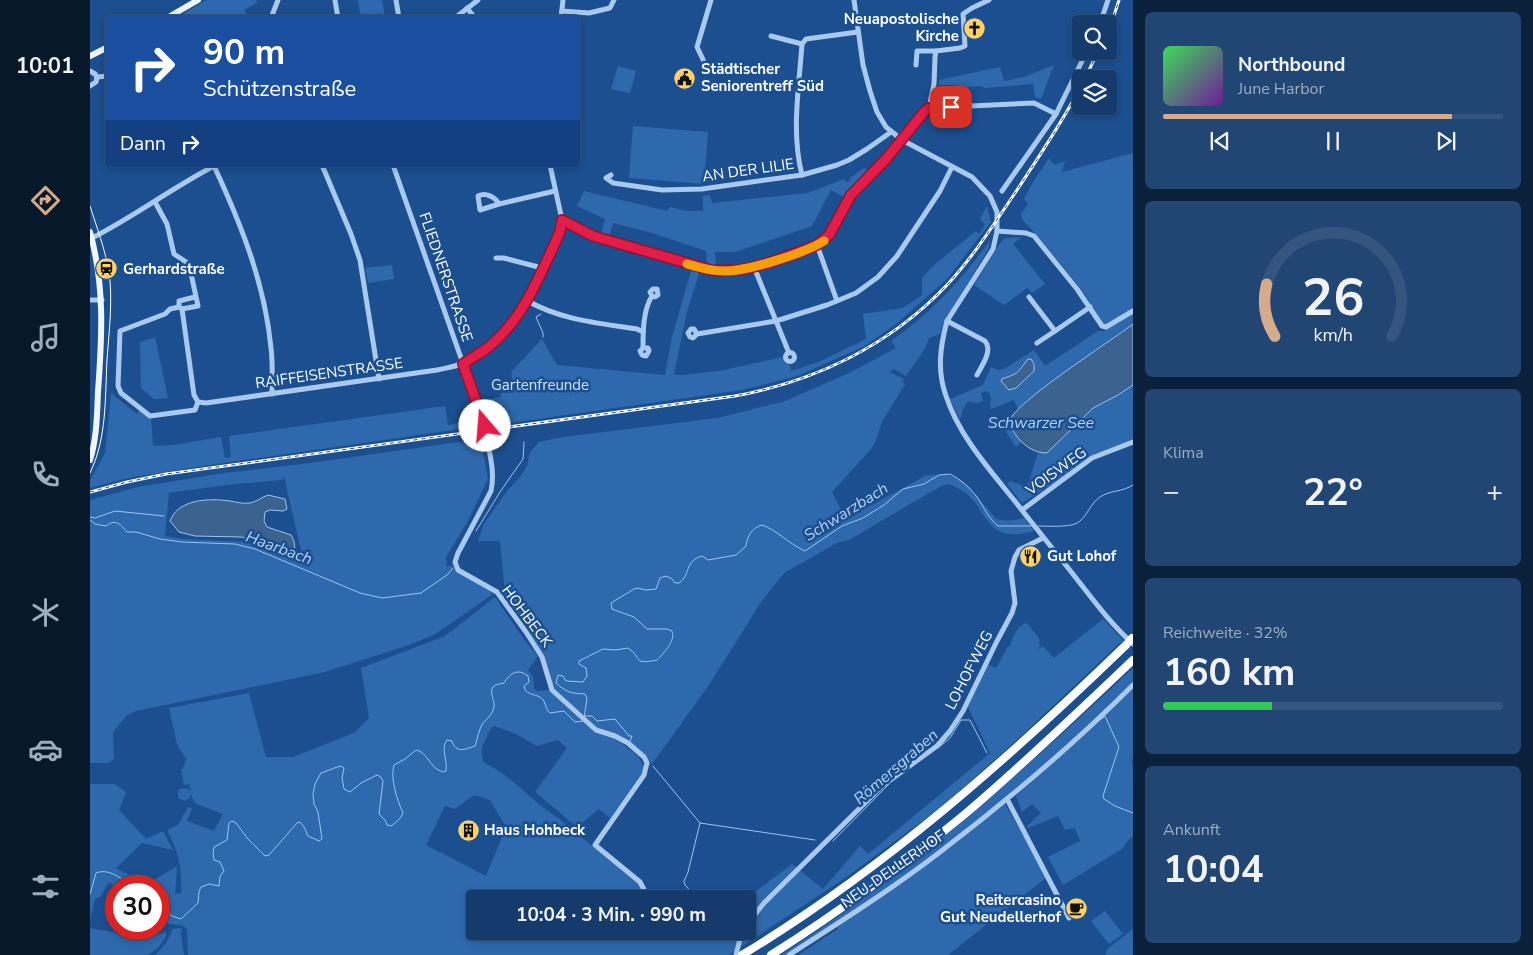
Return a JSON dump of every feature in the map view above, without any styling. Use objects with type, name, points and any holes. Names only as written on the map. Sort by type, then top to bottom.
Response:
[{"type":"highway","points":[[742,955],[832,897],[930,823],[1021,744],[1131,641]]},
{"type":"highway","points":[[771,955],[857,898],[947,828],[1015,770],[1133,660]]},
{"type":"main road","points":[[171,15],[198,0]]},
{"type":"main road","points":[[90,56],[105,48]]},
{"type":"main road","points":[[90,460],[96,432],[102,300],[97,258],[91,237]]},
{"type":"street","points":[[272,15],[278,0]]},
{"type":"street","points":[[335,0],[338,15]]},
{"type":"street","points":[[396,0],[398,15]]},
{"type":"street","points":[[458,15],[478,0]]},
{"type":"street","points":[[561,15],[563,0]]},
{"type":"street","points":[[562,11],[589,13],[610,8],[614,0]]},
{"type":"street","points":[[708,70],[697,47],[711,0]]},
{"type":"street","points":[[854,0],[863,65],[870,91],[878,112],[891,132],[902,140],[972,177],[990,196],[996,212],[997,231],[995,243],[990,255],[947,322],[940,348],[940,368],[945,394],[955,419],[972,446],[1043,538],[1106,615],[1131,641]]},
{"type":"street","points":[[916,65],[917,52],[964,46],[963,14],[989,0]]},
{"type":"street","points":[[1103,15],[1108,0]]},
{"type":"street","points":[[467,8],[473,15]]},
{"type":"street","points":[[802,175],[797,157],[796,140],[802,44],[806,39],[858,32]]},
{"type":"street","points":[[771,36],[802,44]]},
{"type":"street","points":[[562,220],[593,236],[711,270],[728,272],[754,267],[817,245],[829,235],[851,195],[886,159],[929,108],[933,96],[936,51]]},
{"type":"street","points":[[1002,191],[1056,114],[1083,60]]},
{"type":"street","points":[[90,72],[97,77],[105,76]]},
{"type":"street","points":[[90,86],[96,82],[97,77]]},
{"type":"street","points":[[929,108],[1034,103],[1056,114]]},
{"type":"street","name":"AN DER LILIE","points":[[611,174],[606,178],[613,183],[662,190],[721,187],[802,175],[836,166],[849,160],[891,132]]},
{"type":"street","points":[[91,237],[155,202],[196,175],[213,167]]},
{"type":"street","points":[[215,167],[245,237],[259,283],[271,348],[272,394]]},
{"type":"street","points":[[323,167],[352,234],[360,260],[379,378]]},
{"type":"street","name":"FLIEDNERSTRASSE","points":[[394,167],[485,426]]},
{"type":"street","points":[[463,364],[492,344],[510,325],[526,300],[560,232],[562,220],[550,167]]},
{"type":"street","points":[[697,334],[776,321],[837,302],[867,286],[897,256],[940,192],[952,167]]},
{"type":"street","points":[[499,204],[555,191]]},
{"type":"street","points":[[155,202],[167,224],[174,254],[189,264],[198,306],[181,308]]},
{"type":"street","points":[[997,231],[1026,233],[1034,236],[1077,289],[1099,324],[1104,327],[1133,311]]},
{"type":"street","points":[[817,245],[837,302]]},
{"type":"street","points":[[496,258],[504,258],[542,268]]},
{"type":"street","points":[[754,267],[788,353]]},
{"type":"street","points":[[643,348],[649,300],[652,296]]},
{"type":"street","points":[[196,297],[179,301],[194,395],[198,402]]},
{"type":"street","points":[[1029,297],[1055,331]]},
{"type":"street","points":[[90,300],[102,300]]},
{"type":"street","points":[[526,300],[549,312],[569,318],[637,329],[644,332]]},
{"type":"street","points":[[1037,343],[1090,307]]},
{"type":"street","name":"RAIFFEISENSTRASSE","points":[[181,308],[170,309],[165,314],[120,331],[118,386],[121,393],[150,416],[195,410],[198,402],[206,403],[272,394],[437,370],[463,364]]},
{"type":"street","points":[[947,322],[985,341],[988,345],[988,351],[977,375]]},
{"type":"street","name":"HOHBECK","points":[[487,438],[492,467],[493,481],[491,492],[458,553],[455,562],[456,566],[463,574],[497,592],[542,657],[552,690],[596,730],[615,736],[628,743],[644,757],[647,763],[644,775],[595,845],[640,882],[644,890]]},
{"type":"street","name":"VOISWEG","points":[[1022,510],[1092,458],[1133,442]]},
{"type":"street","name":"LOHOFWEG","points":[[756,913],[876,792],[936,746],[950,731],[963,711],[1012,613],[1015,603],[1011,570],[1015,556],[1019,550],[1043,538]]},
{"type":"street","name":"NEU-DELLERHOF","points":[[789,955],[939,853],[1008,799],[1133,685]]},
{"type":"street","points":[[1008,799],[1069,918]]},
{"type":"street","points":[[736,955],[739,940]]},
{"type":"green space","points":[[206,0],[255,0],[258,2],[244,10],[247,15],[181,15]]},
{"type":"green space","points":[[358,0],[382,0],[385,15],[361,15]]},
{"type":"green space","points":[[1054,65],[1041,99],[1035,97],[1033,84],[985,88],[981,86],[956,88],[955,85],[939,85],[939,80],[1000,67],[1004,81],[1024,77]]},
{"type":"green space","points":[[618,66],[636,71],[630,93],[611,89]]},
{"type":"green space","points":[[633,126],[708,132],[704,184],[629,178]]},
{"type":"green space","points":[[1133,153],[1133,309],[1104,325],[1083,292],[1022,219],[1021,214],[1028,204],[1024,199],[1049,158],[1054,165],[1065,161],[1062,172]]},
{"type":"green space","points":[[864,168],[869,172],[844,197],[831,190],[812,226],[735,252],[715,252],[716,265],[707,264],[706,251],[652,233],[613,223],[609,237],[601,235],[605,219],[577,206],[584,191],[667,211],[670,207],[687,211],[703,211],[703,196],[710,195],[712,203],[808,193],[844,179],[846,182],[850,181],[850,178]]},
{"type":"green space","name":"Gartenfreunde","points":[[987,206],[991,222],[947,279],[896,324],[863,347],[797,376],[742,390],[488,426],[480,400],[501,397],[501,393],[514,392],[511,372],[542,339],[557,365],[665,375],[672,337],[692,268],[700,270],[687,312],[674,374],[671,374],[680,375],[719,371],[783,357],[784,362],[790,365],[791,371],[821,361],[866,339],[863,314],[903,308],[922,295],[922,278],[934,265],[976,231],[979,234],[985,224],[980,219]]},
{"type":"green space","points":[[1021,237],[1013,244],[1045,284],[1032,293],[1027,288],[1004,305],[974,285],[1000,243],[1005,238]]},
{"type":"green space","points":[[990,240],[989,248],[945,320],[940,334],[929,338],[922,353],[906,376],[893,369],[890,372],[904,379],[902,382],[905,384],[882,422],[872,448],[832,492],[846,519],[925,476],[946,475],[961,480],[967,485],[996,518],[1007,521],[1024,518],[1034,531],[1009,534],[997,530],[970,497],[962,490],[949,484],[941,486],[849,540],[837,543],[784,573],[761,602],[709,685],[652,764],[634,746],[621,743],[639,758],[644,770],[610,818],[599,809],[577,827],[535,792],[567,748],[558,740],[537,746],[516,734],[494,726],[489,731],[483,746],[483,762],[503,774],[548,812],[640,883],[642,890],[466,890],[466,940],[752,940],[729,955],[188,955],[187,929],[181,925],[170,924],[170,875],[162,875],[177,866],[175,895],[177,893],[181,894],[181,876],[177,854],[167,830],[178,825],[188,807],[192,808],[187,821],[214,831],[223,814],[194,803],[195,801],[191,794],[189,799],[185,801],[178,798],[180,789],[186,788],[191,791],[189,784],[184,785],[181,769],[183,769],[186,759],[177,744],[169,708],[249,693],[266,757],[293,757],[354,733],[369,718],[361,668],[445,636],[495,597],[523,638],[538,656],[528,670],[533,677],[534,688],[536,691],[549,690],[545,673],[529,629],[505,595],[500,541],[478,541],[483,525],[508,490],[520,477],[527,466],[530,452],[539,442],[563,437],[718,418],[785,401],[849,373],[896,348],[891,341],[933,307],[957,283]],"holes":[[[474,795],[490,800],[506,827],[486,876],[426,845],[445,806],[455,809]]]},
{"type":"green space","points":[[392,265],[394,279],[368,283],[365,268]]},
{"type":"green space","points":[[1133,314],[1133,324],[1018,409],[1014,400],[991,409],[991,398],[988,391],[981,393],[983,401],[976,403],[968,401],[963,409],[960,420],[950,399],[983,385],[991,367],[998,370],[1004,369],[1034,350],[1045,366],[1098,331],[1103,331]]},
{"type":"green space","points":[[155,337],[168,398],[154,399],[141,388],[140,342]]},
{"type":"green space","points":[[1133,385],[1133,440],[1093,456],[1066,476],[1022,503],[1007,484],[1010,481],[1026,487],[1038,453],[1047,453],[1093,408]]},
{"type":"green space","points":[[111,393],[137,414],[140,409],[151,416],[153,446],[173,445],[221,437],[225,458],[231,457],[229,436],[445,406],[448,425],[478,419],[481,426],[196,467],[128,478],[90,488],[90,480],[105,453]]},
{"type":"green space","points":[[1014,414],[1010,422],[1014,432],[1022,442],[1016,447],[998,420]]},
{"type":"green space","points":[[481,439],[488,479],[468,521],[446,557],[447,567],[450,565],[493,594],[434,635],[406,646],[325,672],[136,711],[126,716],[113,732],[114,759],[108,763],[90,763],[90,500],[138,487],[224,473]],"holes":[[[284,477],[304,563],[278,552],[245,542],[184,539],[165,536],[169,493],[282,480]]]},
{"type":"green space","points":[[1103,619],[1123,640],[1017,740],[940,808],[845,878],[756,937],[756,891],[792,864],[823,889],[860,846],[868,854],[990,753],[968,707],[987,664],[996,668],[1021,626],[1027,623],[1039,638],[1040,646],[1036,650],[1043,646],[1054,658]]},
{"type":"green space","points":[[1133,668],[1133,682],[1007,797],[954,839],[871,899],[814,937],[785,955],[781,955],[829,923],[920,856],[1007,783]]},
{"type":"green space","points":[[1133,689],[1133,762],[1130,755],[1133,767],[1133,837],[1128,840],[1122,849],[1063,885],[1048,857],[1080,841],[1075,828],[1065,830],[1058,816],[1028,828],[1027,826],[1041,813],[1032,804],[1022,812],[1016,796]]},
{"type":"green space","points":[[90,784],[115,784],[126,792],[119,810],[146,839],[163,831],[173,850],[142,843],[116,868],[130,875],[105,875],[105,889],[101,896],[95,899],[90,920]]},
{"type":"green space","points":[[1005,804],[1047,877],[948,955],[798,955],[838,929],[837,927],[939,855]]},
{"type":"green space","points":[[1105,911],[1123,934],[1109,944],[1091,921]]},
{"type":"green space","points":[[90,928],[105,931],[105,940],[163,940],[159,947],[148,955],[90,955]]},
{"type":"green space","points":[[182,928],[184,955],[155,955],[168,940],[170,940],[172,929]]},
{"type":"green space","points":[[1133,929],[1133,955],[1106,955],[1107,949]]},
{"type":"water","name":"Schwarzer See","points":[[1133,324],[1133,385],[1093,408],[1047,453],[1035,451],[1021,441],[1010,426],[1010,421],[1015,413],[1045,387]]},
{"type":"water","points":[[1028,359],[1031,359],[1034,364],[1034,371],[1016,388],[1009,390],[1001,381],[1002,379],[1018,372]]},
{"type":"water","points":[[268,495],[285,499],[287,509],[265,512],[264,521],[267,527],[291,535],[294,541],[295,551],[293,552],[279,546],[241,537],[195,536],[179,532],[170,521],[180,508],[187,504],[204,500],[247,503],[254,502]]},
{"type":"waterway","name":"Haarbach","points":[[541,314],[536,317],[543,337]]},
{"type":"waterway","name":"Haarbach","points":[[476,531],[523,459],[524,442]]},
{"type":"waterway","name":"Schwarzbach","points":[[584,718],[587,698],[585,694],[573,693],[563,689],[556,683],[558,675],[563,676],[566,681],[583,682],[587,676],[586,668],[579,664],[579,661],[603,649],[628,648],[641,661],[657,660],[669,646],[673,635],[672,631],[667,629],[647,629],[634,617],[612,609],[611,603],[637,588],[646,590],[656,589],[660,578],[666,576],[675,583],[679,583],[683,580],[692,561],[696,558],[702,556],[708,560],[736,555],[746,546],[751,533],[758,526],[767,527],[805,551],[842,526],[863,518],[884,505],[903,489],[924,484],[939,475],[950,474],[971,490],[998,526],[1031,526]]},
{"type":"waterway","name":"Schwarzbach","points":[[1038,526],[1061,526],[1077,523],[1100,497],[1133,485]]},
{"type":"waterway","points":[[90,517],[95,518],[115,511],[164,516]]},
{"type":"waterway","name":"Haarbach","points":[[90,520],[95,524],[106,526],[115,523],[127,532],[136,532],[160,539],[182,542],[235,544],[255,549],[360,593],[382,598],[421,593],[447,575],[453,568]]},
{"type":"waterway","name":"Schwarzbach","points":[[170,914],[181,919],[198,903],[201,887],[209,884],[219,886],[220,876],[224,871],[220,862],[214,860],[214,847],[227,840],[229,823],[232,821],[236,823],[248,839],[265,856],[269,855],[297,823],[300,822],[308,836],[319,841],[322,839],[313,794],[315,784],[321,773],[340,766],[344,768],[342,778],[344,789],[350,792],[361,783],[377,775],[381,777],[383,781],[379,814],[387,825],[391,826],[400,819],[403,813],[396,796],[394,765],[416,750],[420,751],[438,770],[446,771],[444,747],[447,740],[452,741],[461,750],[475,746],[479,731],[493,710],[493,687],[504,683],[514,673],[521,672],[528,676],[529,682],[524,686],[525,690],[543,699],[550,713],[564,711],[575,722],[583,721]]},
{"type":"waterway","name":"Römersgraben","points":[[585,716],[592,716],[597,721],[615,719],[629,736],[632,736],[630,741]]},
{"type":"waterway","name":"Römersgraben","points":[[1100,720],[1105,716],[1119,747],[1103,796],[1104,799],[1115,806],[1133,813]]},
{"type":"waterway","name":"Römersgraben","points":[[938,748],[950,738],[961,720],[970,720],[987,753]]},
{"type":"waterway","name":"Römersgraben","points":[[653,766],[700,823],[815,840]]},
{"type":"waterway","name":"Römersgraben","points":[[833,841],[889,784]]},
{"type":"waterway","points":[[690,890],[684,881],[700,823]]},
{"type":"waterway","name":"Schwarzbach","points":[[90,894],[96,873],[105,872],[114,875]]},
{"type":"tunnel","points":[[485,426],[487,438]]},
{"type":"tram line","points":[[90,206],[107,263],[111,294],[104,418],[100,446],[90,473]]},
{"type":"railway","points":[[1114,15],[1119,0]]},
{"type":"railway","points":[[1089,70],[1094,60]]},
{"type":"railway","points":[[90,492],[166,474],[735,396],[794,381],[823,370],[876,343],[901,326],[947,285],[999,217],[1050,140],[1072,102]]},
{"type":"slow traffic","points":[[687,264],[728,272],[754,267],[824,241]]},
{"type":"place","name":"Neuapostolische Kirche","points":[[975,28]]},
{"type":"place","name":"Städtischer Seniorentreff Süd","points":[[685,78]]},
{"type":"place","name":"Gerhardstraße","points":[[107,269]]},
{"type":"place","name":"Gut Lohof","points":[[1031,556]]},
{"type":"place","name":"Haus Hohbeck","points":[[468,830]]},
{"type":"place","name":"Reitercasino Gut Neudellerhof","points":[[1077,909]]},
{"type":"route","points":[[485,426],[463,364],[492,344],[510,325],[526,300],[560,232],[562,220],[593,236],[711,270],[728,272],[754,267],[817,245],[823,241],[829,235],[851,195],[886,159],[924,112],[929,108],[951,107]]}]
